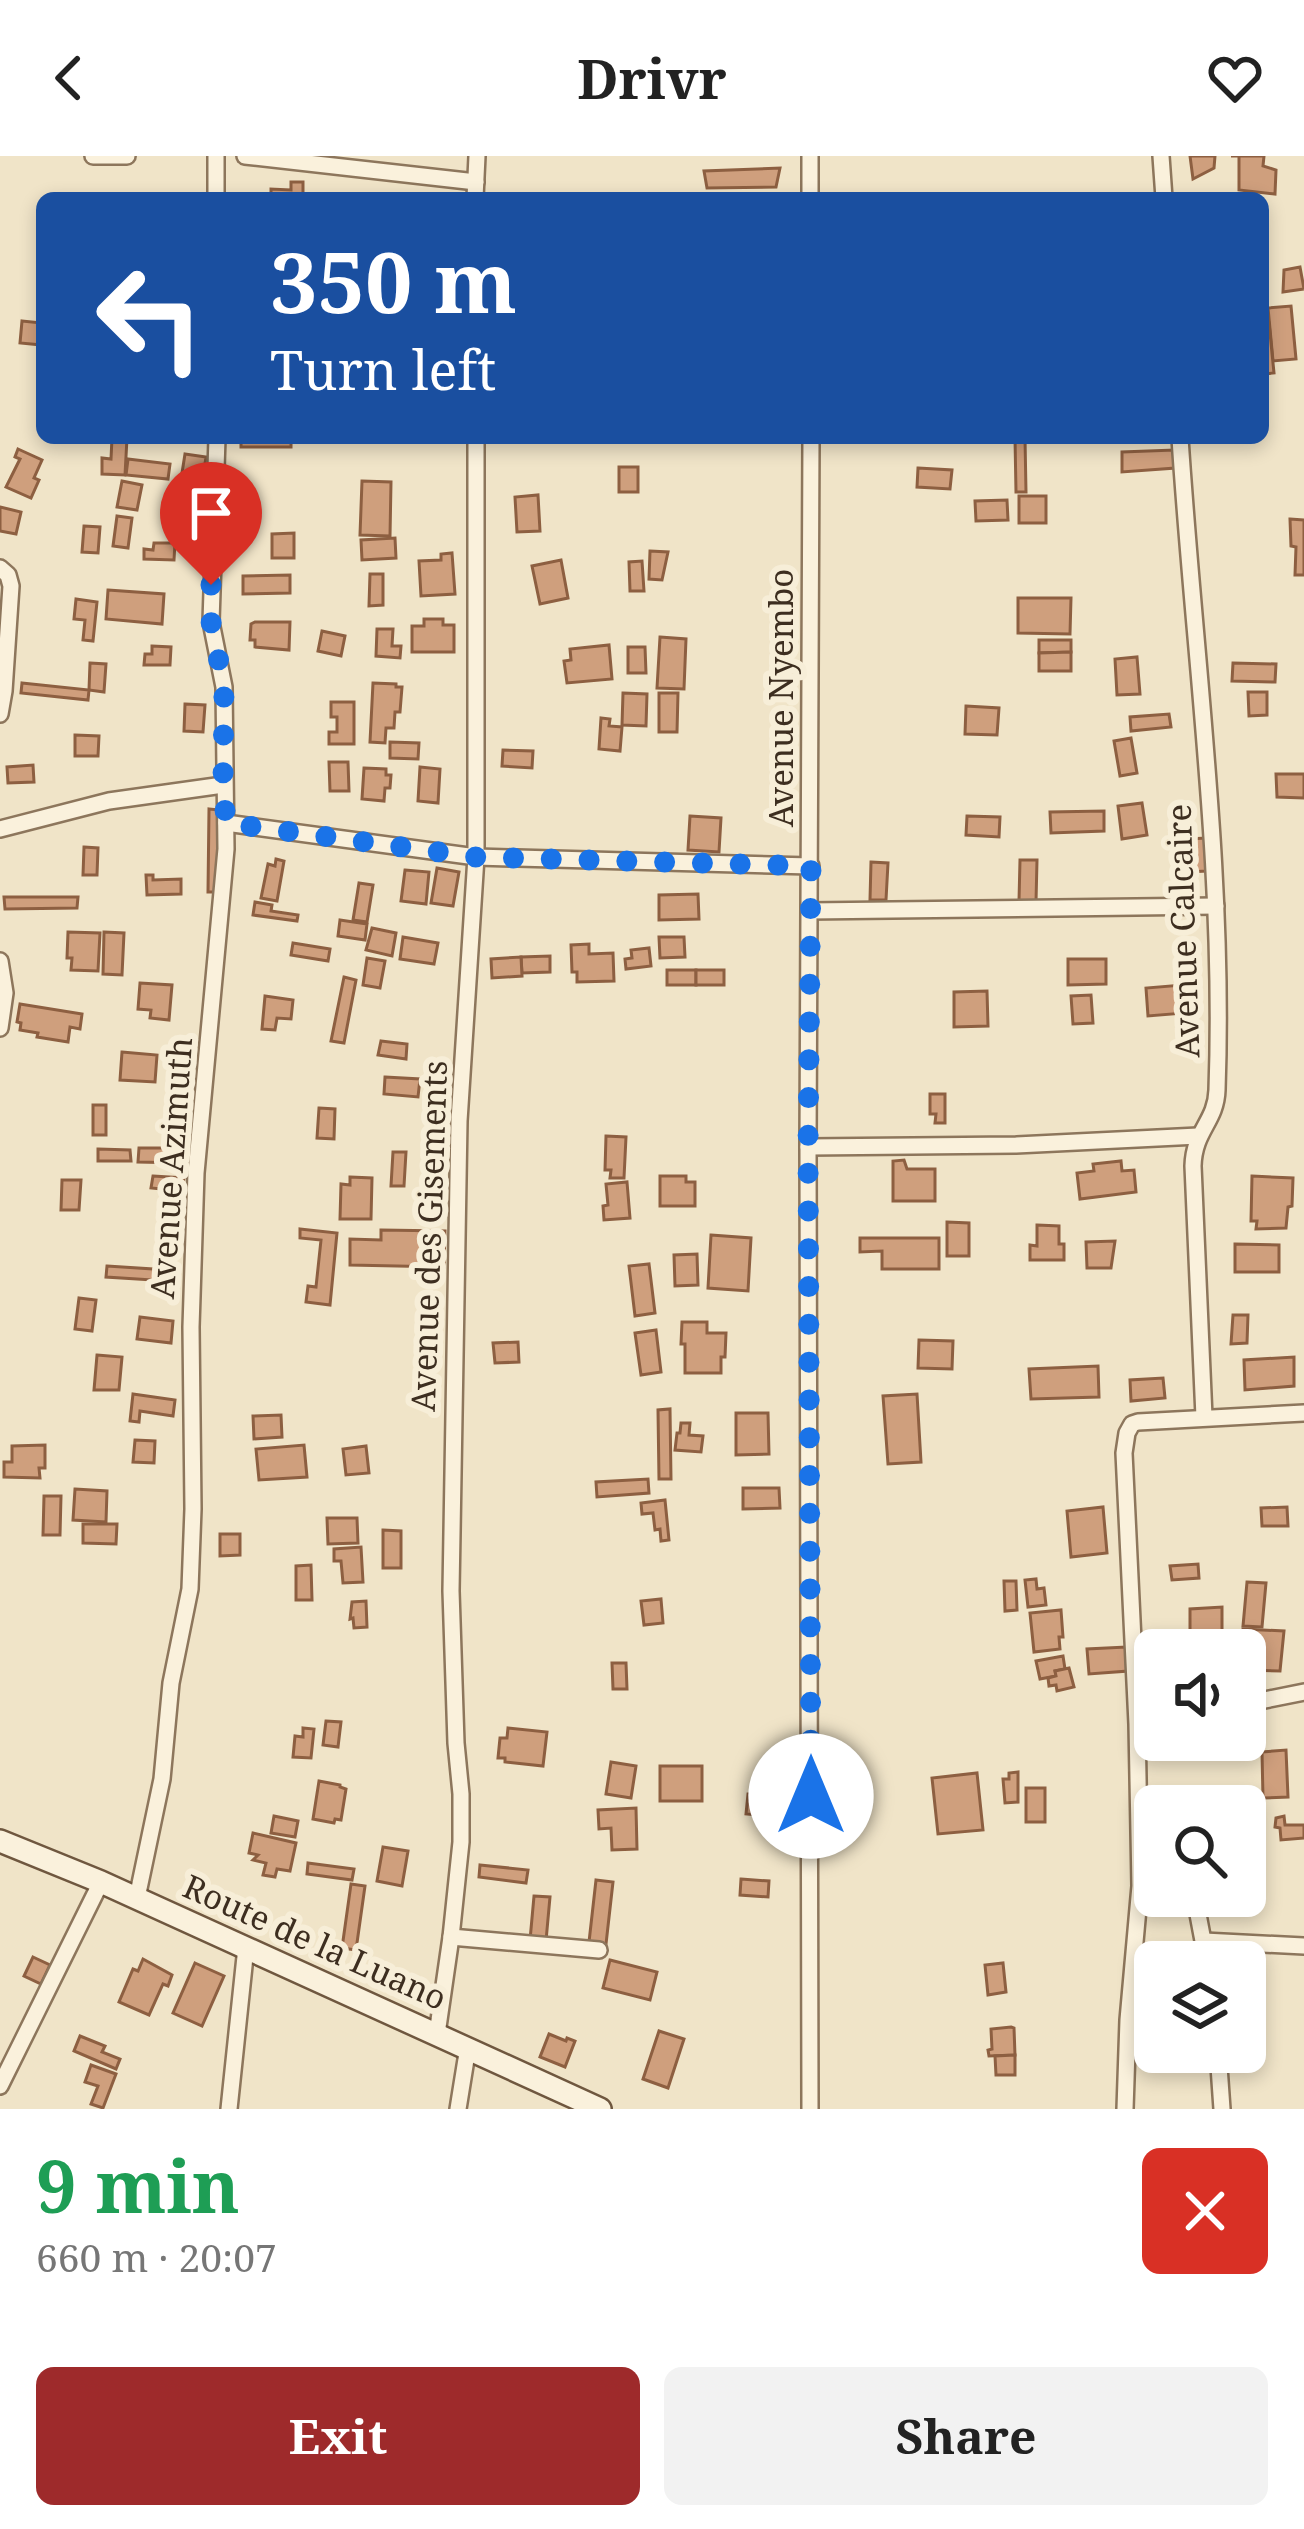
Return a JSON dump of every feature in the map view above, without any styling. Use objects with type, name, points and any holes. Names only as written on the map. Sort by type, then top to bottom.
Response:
[{"type":"street","points":[[93,156],[127,156]]},
{"type":"street","points":[[215,192],[216,156]]},
{"type":"street","points":[[245,156],[476,190],[477,156]]},
{"type":"street","points":[[810,156],[811,192]]},
{"type":"street","points":[[1161,156],[1163,192]]},
{"type":"street","name":"Avenue Azimuth","points":[[137,1898],[162,1778],[171,1684],[190,1589],[197,1157],[226,823],[224,687],[210,605],[217,444]]},
{"type":"street","name":"Avenue des Gisements","points":[[437,2034],[461,1826],[451,1591],[459,1144],[476,857],[476,444]]},
{"type":"street","name":"Avenue Nyembo","points":[[810,2109],[811,444]]},
{"type":"street","name":"Avenue Calcaire","points":[[1180,444],[1216,907],[1216,1107],[1198,1136],[1192,1166],[1204,1417]]},
{"type":"street","points":[[0,568],[11,586],[0,714]]},
{"type":"street","points":[[0,830],[110,801],[223,785]]},
{"type":"street","points":[[226,823],[476,857],[811,866]]},
{"type":"street","points":[[809,911],[1216,907]]},
{"type":"street","points":[[0,961],[5,993],[0,1028]]},
{"type":"street","points":[[808,1147],[1198,1136]]},
{"type":"street","points":[[1134,1661],[1124,1453],[1128,1428],[1138,1422],[1304,1413]]},
{"type":"street","points":[[1266,1699],[1304,1692]]},
{"type":"street","name":"Route de la Luano","points":[[0,1841],[137,1898],[600,2109]]},
{"type":"street","points":[[0,2086],[100,1882]]},
{"type":"street","points":[[1125,2109],[1128,2020],[1143,1917]]},
{"type":"street","points":[[1199,1917],[1204,1941]]},
{"type":"street","points":[[451,1937],[599,1951]]},
{"type":"street","points":[[1266,1944],[1304,1946]]},
{"type":"street","points":[[229,2109],[246,1947]]},
{"type":"street","points":[[458,2109],[468,2048]]},
{"type":"street","points":[[1219,2073],[1222,2109]]},
{"type":"building","points":[[1190,156],[1215,156],[1214,168],[1193,179]]},
{"type":"building","points":[[1239,156],[1264,156],[1263,166],[1276,170],[1275,194],[1239,190]]},
{"type":"building","points":[[780,168],[776,187],[707,188],[704,171]]},
{"type":"building","points":[[291,182],[303,182],[303,192],[271,192],[271,189],[291,190]]},
{"type":"building","points":[[1300,267],[1304,289],[1283,292],[1284,270]]},
{"type":"building","points":[[1291,306],[1296,359],[1273,361],[1269,308]]},
{"type":"building","points":[[22,321],[36,322],[36,344],[20,343]]},
{"type":"building","points":[[1269,323],[1274,373],[1269,373]]},
{"type":"building","points":[[112,444],[127,444],[125,475],[102,474],[102,458],[111,459]]},
{"type":"building","points":[[241,444],[291,444],[291,447]]},
{"type":"building","points":[[1015,444],[1025,444],[1026,492],[1016,492]]},
{"type":"building","points":[[18,449],[42,460],[31,498],[6,487],[20,459],[15,457]]},
{"type":"building","points":[[1174,450],[1175,468],[1122,472],[1122,452]]},
{"type":"building","points":[[185,454],[206,457],[203,476],[182,473]]},
{"type":"building","points":[[128,459],[170,464],[168,479],[126,475]]},
{"type":"building","points":[[619,467],[638,467],[638,492],[619,492]]},
{"type":"building","points":[[918,468],[952,470],[950,489],[917,487]]},
{"type":"building","points":[[122,481],[142,485],[137,510],[117,507]]},
{"type":"building","points":[[362,481],[391,482],[390,536],[360,535]]},
{"type":"building","points":[[538,495],[540,531],[517,532],[515,497]]},
{"type":"building","points":[[1019,496],[1046,496],[1046,523],[1019,523]]},
{"type":"building","points":[[1007,500],[1008,520],[976,521],[975,501]]},
{"type":"building","points":[[0,507],[21,512],[16,534],[0,531]]},
{"type":"building","points":[[117,516],[132,518],[128,548],[113,546]]},
{"type":"building","points":[[1290,519],[1304,520],[1304,575],[1295,575]]},
{"type":"building","points":[[84,526],[100,527],[98,553],[82,552]]},
{"type":"building","points":[[294,533],[294,558],[272,558],[272,534]]},
{"type":"building","points":[[395,538],[396,558],[362,560],[361,540]]},
{"type":"building","points":[[154,543],[175,543],[174,560],[144,559],[144,549],[153,550]]},
{"type":"building","points":[[650,551],[668,552],[662,580],[649,579]]},
{"type":"building","points":[[452,553],[455,594],[421,596],[419,561],[441,560],[441,554]]},
{"type":"building","points":[[561,560],[568,598],[540,604],[532,566]]},
{"type":"building","points":[[642,561],[644,591],[630,591],[629,562]]},
{"type":"building","points":[[370,574],[383,574],[383,605],[369,606]]},
{"type":"building","points":[[290,575],[290,593],[243,594],[243,576]]},
{"type":"building","points":[[108,590],[164,594],[162,624],[106,619]]},
{"type":"building","points":[[1018,598],[1071,598],[1070,634],[1018,633]]},
{"type":"building","points":[[76,599],[97,602],[93,641],[83,640],[85,620],[74,619]]},
{"type":"building","points":[[424,619],[443,619],[443,625],[454,625],[454,652],[412,652],[412,626],[424,626]]},
{"type":"building","points":[[255,622],[290,622],[289,650],[255,647],[255,640],[250,640]]},
{"type":"building","points":[[377,629],[393,629],[392,646],[401,646],[400,658],[376,656]]},
{"type":"building","points":[[322,631],[345,636],[341,656],[318,651]]},
{"type":"building","points":[[660,637],[686,639],[684,689],[657,688]]},
{"type":"building","points":[[1039,640],[1071,640],[1071,652],[1039,653]]},
{"type":"building","points":[[609,645],[612,679],[567,683],[564,661],[571,660],[570,649]]},
{"type":"building","points":[[152,646],[171,647],[170,665],[144,665]]},
{"type":"building","points":[[628,647],[645,647],[646,673],[628,673]]},
{"type":"building","points":[[1071,652],[1071,671],[1039,671],[1039,653]]},
{"type":"building","points":[[1137,657],[1140,694],[1117,695],[1115,659]]},
{"type":"building","points":[[90,663],[106,664],[104,692],[89,690]]},
{"type":"building","points":[[1233,663],[1276,664],[1275,682],[1232,681]]},
{"type":"building","points":[[22,683],[89,690],[88,700],[21,693]]},
{"type":"building","points":[[373,683],[402,687],[400,712],[395,712],[394,728],[386,728],[385,743],[370,742]]},
{"type":"building","points":[[1248,692],[1267,692],[1267,715],[1249,716]]},
{"type":"building","points":[[623,693],[647,694],[646,726],[622,725]]},
{"type":"building","points":[[659,693],[678,693],[677,732],[659,732]]},
{"type":"building","points":[[331,702],[354,702],[354,744],[329,744],[329,732],[337,732]]},
{"type":"building","points":[[185,704],[205,705],[203,732],[184,731]]},
{"type":"building","points":[[966,706],[999,708],[997,735],[965,734]]},
{"type":"building","points":[[1169,714],[1171,727],[1131,731],[1130,717]]},
{"type":"building","points":[[601,718],[610,719],[609,726],[622,727],[620,751],[599,749]]},
{"type":"building","points":[[75,735],[99,736],[98,756],[75,756]]},
{"type":"building","points":[[1131,738],[1137,773],[1120,776],[1114,741]]},
{"type":"building","points":[[390,742],[419,743],[418,759],[390,758]]},
{"type":"building","points":[[503,750],[533,751],[532,768],[502,766]]},
{"type":"building","points":[[329,762],[348,762],[349,791],[330,791]]},
{"type":"building","points":[[33,765],[34,782],[8,783],[7,767]]},
{"type":"building","points":[[420,767],[440,769],[438,803],[418,801]]},
{"type":"building","points":[[364,768],[386,769],[386,775],[391,775],[384,801],[362,799]]},
{"type":"building","points":[[1276,774],[1304,774],[1304,798],[1277,797]]},
{"type":"building","points":[[1142,803],[1147,835],[1122,839],[1118,806]]},
{"type":"building","points":[[209,809],[220,810],[220,892],[208,892]]},
{"type":"building","points":[[1104,811],[1104,831],[1051,833],[1050,812]]},
{"type":"building","points":[[690,816],[721,818],[719,852],[688,850]]},
{"type":"building","points":[[967,816],[1000,817],[999,837],[966,835]]},
{"type":"building","points":[[1206,838],[1206,871],[1189,872],[1188,839]]},
{"type":"building","points":[[84,847],[98,848],[97,875],[83,875]]},
{"type":"building","points":[[276,859],[284,861],[277,901],[261,898],[268,864],[275,866]]},
{"type":"building","points":[[1020,860],[1037,860],[1036,902],[1019,901]]},
{"type":"building","points":[[871,862],[888,863],[886,900],[870,900]]},
{"type":"building","points":[[437,868],[459,872],[453,906],[431,903]]},
{"type":"building","points":[[405,870],[429,872],[426,904],[401,901]]},
{"type":"building","points":[[146,875],[153,875],[153,880],[181,879],[181,894],[147,895]]},
{"type":"building","points":[[359,883],[373,885],[367,922],[353,920]]},
{"type":"building","points":[[698,894],[699,919],[659,920],[659,895]]},
{"type":"building","points":[[4,897],[78,897],[77,908],[5,909]]},
{"type":"building","points":[[255,902],[272,905],[271,911],[298,915],[297,921],[253,915]]},
{"type":"building","points":[[340,920],[367,924],[365,940],[338,936]]},
{"type":"building","points":[[372,928],[396,933],[392,956],[366,950]]},
{"type":"building","points":[[68,932],[100,933],[98,971],[71,970]]},
{"type":"building","points":[[104,932],[124,933],[122,975],[103,974]]},
{"type":"building","points":[[403,937],[438,943],[434,964],[400,959]]},
{"type":"building","points":[[659,937],[684,937],[685,957],[660,958]]},
{"type":"building","points":[[293,943],[330,949],[328,961],[291,955]]},
{"type":"building","points":[[589,944],[589,954],[613,953],[614,981],[577,982],[571,945]]},
{"type":"building","points":[[649,948],[651,966],[626,969],[631,950]]},
{"type":"building","points":[[550,956],[550,972],[522,973],[521,957]]},
{"type":"building","points":[[521,957],[522,976],[492,978],[491,959]]},
{"type":"building","points":[[367,958],[385,961],[380,988],[363,985]]},
{"type":"building","points":[[1068,959],[1106,959],[1106,984],[1068,985]]},
{"type":"building","points":[[667,970],[696,970],[696,985],[667,985]]},
{"type":"building","points":[[696,970],[724,970],[724,985],[696,985]]},
{"type":"building","points":[[344,977],[356,980],[344,1043],[331,1041]]},
{"type":"building","points":[[140,983],[172,985],[169,1020],[150,1018],[151,1010],[138,1009]]},
{"type":"building","points":[[1182,985],[1185,1013],[1148,1016],[1146,988]]},
{"type":"building","points":[[987,991],[988,1026],[954,1027],[954,992]]},
{"type":"building","points":[[1091,995],[1093,1023],[1073,1024],[1071,996]]},
{"type":"building","points":[[265,996],[293,1000],[291,1019],[277,1018],[275,1030],[262,1029]]},
{"type":"building","points":[[20,1004],[82,1014],[80,1029],[70,1027],[68,1042],[20,1030]]},
{"type":"building","points":[[381,1041],[407,1044],[406,1059],[378,1055]]},
{"type":"building","points":[[122,1052],[157,1055],[155,1082],[120,1080]]},
{"type":"building","points":[[385,1077],[420,1079],[418,1097],[384,1094]]},
{"type":"building","points":[[930,1094],[945,1094],[945,1123],[935,1123],[936,1114],[930,1114]]},
{"type":"building","points":[[93,1105],[106,1105],[106,1135],[93,1135]]},
{"type":"building","points":[[319,1108],[335,1109],[334,1139],[317,1138]]},
{"type":"building","points":[[606,1136],[626,1137],[624,1178],[610,1178],[611,1170],[605,1170]]},
{"type":"building","points":[[423,1145],[443,1145],[443,1170],[423,1170]]},
{"type":"building","points":[[139,1148],[194,1148],[184,1163],[138,1162]]},
{"type":"building","points":[[98,1149],[130,1150],[131,1161],[98,1161]]},
{"type":"building","points":[[393,1152],[406,1152],[404,1186],[391,1186]]},
{"type":"building","points":[[904,1160],[907,1169],[935,1169],[935,1201],[893,1201],[893,1161]]},
{"type":"building","points":[[1121,1161],[1122,1171],[1134,1170],[1136,1192],[1080,1199],[1077,1173],[1094,1171],[1093,1164]]},
{"type":"building","points":[[153,1176],[184,1178],[182,1191],[151,1188]]},
{"type":"building","points":[[660,1176],[686,1176],[686,1182],[695,1182],[695,1206],[660,1206]]},
{"type":"building","points":[[1252,1176],[1293,1178],[1286,1228],[1256,1229],[1257,1221],[1251,1221]]},
{"type":"building","points":[[350,1177],[372,1178],[371,1219],[340,1219],[341,1184],[350,1185]]},
{"type":"building","points":[[62,1180],[81,1180],[79,1210],[61,1210]]},
{"type":"building","points":[[627,1182],[630,1218],[604,1220],[606,1184]]},
{"type":"building","points":[[947,1222],[969,1223],[969,1256],[947,1256]]},
{"type":"building","points":[[1037,1225],[1059,1226],[1064,1260],[1030,1260],[1030,1245],[1037,1246]]},
{"type":"building","points":[[300,1229],[337,1233],[330,1305],[306,1302],[308,1286],[316,1287],[321,1240],[300,1238]]},
{"type":"building","points":[[381,1230],[445,1231],[444,1267],[350,1265],[350,1239],[381,1240]]},
{"type":"building","points":[[711,1235],[751,1238],[748,1291],[708,1288]]},
{"type":"building","points":[[860,1238],[939,1238],[939,1269],[882,1269],[882,1251],[860,1252]]},
{"type":"building","points":[[1115,1241],[1111,1268],[1087,1268],[1086,1242]]},
{"type":"building","points":[[1235,1244],[1279,1245],[1279,1272],[1235,1272]]},
{"type":"building","points":[[697,1254],[698,1285],[675,1286],[674,1255]]},
{"type":"building","points":[[649,1264],[655,1313],[635,1316],[629,1266]]},
{"type":"building","points":[[107,1266],[168,1270],[168,1281],[106,1277]]},
{"type":"building","points":[[79,1298],[96,1300],[92,1331],[75,1329]]},
{"type":"building","points":[[1233,1315],[1248,1315],[1247,1343],[1231,1344]]},
{"type":"building","points":[[140,1317],[173,1321],[171,1343],[137,1339]]},
{"type":"building","points":[[682,1322],[707,1322],[707,1333],[726,1333],[721,1373],[685,1373]]},
{"type":"building","points":[[656,1330],[661,1372],[641,1375],[635,1333]]},
{"type":"building","points":[[919,1340],[953,1341],[952,1369],[918,1368]]},
{"type":"building","points":[[518,1342],[519,1362],[495,1363],[493,1343]]},
{"type":"building","points":[[97,1355],[122,1357],[119,1390],[94,1390]]},
{"type":"building","points":[[1294,1357],[1294,1386],[1245,1390],[1244,1360]]},
{"type":"building","points":[[1098,1366],[1099,1397],[1031,1399],[1029,1369]]},
{"type":"building","points":[[1163,1378],[1165,1398],[1131,1401],[1130,1380]]},
{"type":"building","points":[[133,1394],[175,1400],[173,1416],[140,1411],[139,1422],[130,1421]]},
{"type":"building","points":[[917,1394],[921,1462],[888,1464],[883,1396]]},
{"type":"building","points":[[670,1409],[671,1479],[659,1479],[658,1410]]},
{"type":"building","points":[[736,1413],[768,1413],[769,1454],[736,1455]]},
{"type":"building","points":[[281,1415],[282,1437],[254,1439],[253,1416]]},
{"type":"building","points":[[681,1423],[690,1423],[689,1435],[703,1436],[701,1452],[675,1450]]},
{"type":"building","points":[[135,1440],[155,1441],[154,1463],[133,1462]]},
{"type":"building","points":[[45,1445],[40,1478],[4,1477],[4,1462],[12,1462],[12,1446]]},
{"type":"building","points":[[304,1445],[307,1477],[259,1480],[256,1449]]},
{"type":"building","points":[[366,1446],[369,1473],[346,1475],[343,1449]]},
{"type":"building","points":[[648,1479],[649,1493],[597,1497],[596,1482]]},
{"type":"building","points":[[743,1488],[779,1488],[780,1508],[743,1509]]},
{"type":"building","points":[[75,1489],[107,1491],[106,1522],[73,1520]]},
{"type":"building","points":[[44,1496],[61,1496],[60,1535],[43,1535]]},
{"type":"building","points":[[665,1500],[669,1540],[661,1541],[653,1513],[642,1514],[641,1503]]},
{"type":"building","points":[[1103,1507],[1107,1553],[1071,1557],[1067,1511]]},
{"type":"building","points":[[1287,1507],[1288,1526],[1262,1526],[1261,1508]]},
{"type":"building","points":[[327,1518],[357,1518],[358,1543],[328,1544]]},
{"type":"building","points":[[83,1524],[117,1524],[116,1544],[83,1543]]},
{"type":"building","points":[[383,1530],[401,1531],[401,1568],[383,1568]]},
{"type":"building","points":[[220,1534],[240,1534],[240,1555],[220,1556]]},
{"type":"building","points":[[361,1547],[363,1582],[343,1583],[341,1561],[334,1561],[334,1549]]},
{"type":"building","points":[[1198,1564],[1199,1578],[1172,1580],[1170,1566]]},
{"type":"building","points":[[311,1565],[312,1600],[296,1600],[296,1566]]},
{"type":"building","points":[[1036,1579],[1037,1589],[1044,1588],[1046,1605],[1028,1607],[1025,1580]]},
{"type":"building","points":[[1004,1581],[1016,1581],[1017,1610],[1005,1611]]},
{"type":"building","points":[[1247,1582],[1266,1583],[1262,1627],[1243,1626]]},
{"type":"building","points":[[661,1599],[663,1623],[644,1625],[641,1601]]},
{"type":"building","points":[[366,1601],[367,1627],[354,1628],[352,1602]]},
{"type":"building","points":[[1222,1607],[1222,1629],[1190,1629],[1190,1609]]},
{"type":"building","points":[[1061,1610],[1060,1649],[1034,1652],[1030,1613]]},
{"type":"building","points":[[1266,1630],[1284,1631],[1280,1671],[1266,1671]]},
{"type":"building","points":[[1126,1647],[1128,1671],[1089,1674],[1087,1649]]},
{"type":"building","points":[[1063,1656],[1065,1669],[1040,1679],[1036,1661]]},
{"type":"building","points":[[612,1663],[626,1663],[627,1689],[613,1689]]},
{"type":"building","points":[[1069,1668],[1074,1687],[1057,1691],[1056,1685],[1049,1686],[1048,1678],[1056,1676],[1055,1671]]},
{"type":"building","points":[[326,1721],[341,1722],[338,1747],[323,1745]]},
{"type":"building","points":[[303,1728],[314,1729],[311,1758],[293,1757],[295,1736],[303,1737]]},
{"type":"building","points":[[508,1728],[547,1732],[543,1766],[498,1758],[500,1738],[507,1738]]},
{"type":"building","points":[[1286,1750],[1288,1797],[1266,1798],[1262,1761],[1266,1752]]},
{"type":"building","points":[[611,1762],[636,1766],[631,1798],[606,1794]]},
{"type":"building","points":[[660,1766],[702,1766],[702,1801],[660,1801]]},
{"type":"building","points":[[1018,1772],[1018,1802],[1005,1803],[1003,1779]]},
{"type":"building","points":[[977,1773],[983,1830],[938,1834],[932,1778]]},
{"type":"building","points":[[319,1781],[346,1789],[341,1820],[313,1819]]},
{"type":"building","points":[[1026,1788],[1045,1788],[1045,1822],[1026,1822]]},
{"type":"building","points":[[748,1794],[784,1797],[782,1817],[746,1814]]},
{"type":"building","points":[[636,1808],[637,1849],[612,1850],[611,1828],[599,1829],[598,1810]]},
{"type":"building","points":[[274,1816],[298,1821],[295,1837],[271,1833]]},
{"type":"building","points":[[1284,1816],[1285,1825],[1304,1825],[1304,1838],[1281,1840],[1276,1818]]},
{"type":"building","points":[[253,1833],[296,1843],[290,1871],[277,1869],[275,1877],[263,1875],[266,1863],[253,1860],[258,1855],[249,1853]]},
{"type":"building","points":[[383,1847],[408,1851],[402,1886],[377,1881]]},
{"type":"building","points":[[308,1863],[354,1869],[352,1880],[307,1874]]},
{"type":"building","points":[[480,1865],[528,1870],[526,1883],[479,1877]]},
{"type":"building","points":[[741,1879],[769,1881],[768,1897],[740,1895]]},
{"type":"building","points":[[596,1880],[613,1882],[606,1944],[589,1942]]},
{"type":"building","points":[[351,1884],[365,1886],[356,1950],[342,1948]]},
{"type":"building","points":[[534,1896],[550,1897],[546,1941],[530,1940]]},
{"type":"building","points":[[33,1957],[50,1965],[41,1984],[24,1976]]},
{"type":"building","points":[[143,1959],[172,1975],[149,2015],[119,2002],[133,1969],[138,1971]]},
{"type":"building","points":[[610,1960],[657,1972],[650,2000],[603,1988]]},
{"type":"building","points":[[195,1963],[224,1976],[202,2026],[173,2013]]},
{"type":"building","points":[[1003,1963],[1006,1992],[988,1995],[985,1965]]},
{"type":"building","points":[[1011,2027],[1015,2055],[989,2056],[991,2029]]},
{"type":"building","points":[[659,2031],[684,2039],[668,2088],[643,2079]]},
{"type":"building","points":[[549,2034],[575,2041],[565,2067],[540,2057]]},
{"type":"building","points":[[80,2036],[105,2046],[102,2052],[120,2059],[116,2069],[74,2051]]},
{"type":"building","points":[[1015,2055],[1015,2075],[996,2075],[995,2056]]},
{"type":"building","points":[[91,2065],[116,2074],[103,2108],[91,2104],[98,2086],[85,2082]]},
{"type":"route","points":[[211,585],[211,622],[224,687],[226,823],[476,857],[811,866],[811,1796]]}]
